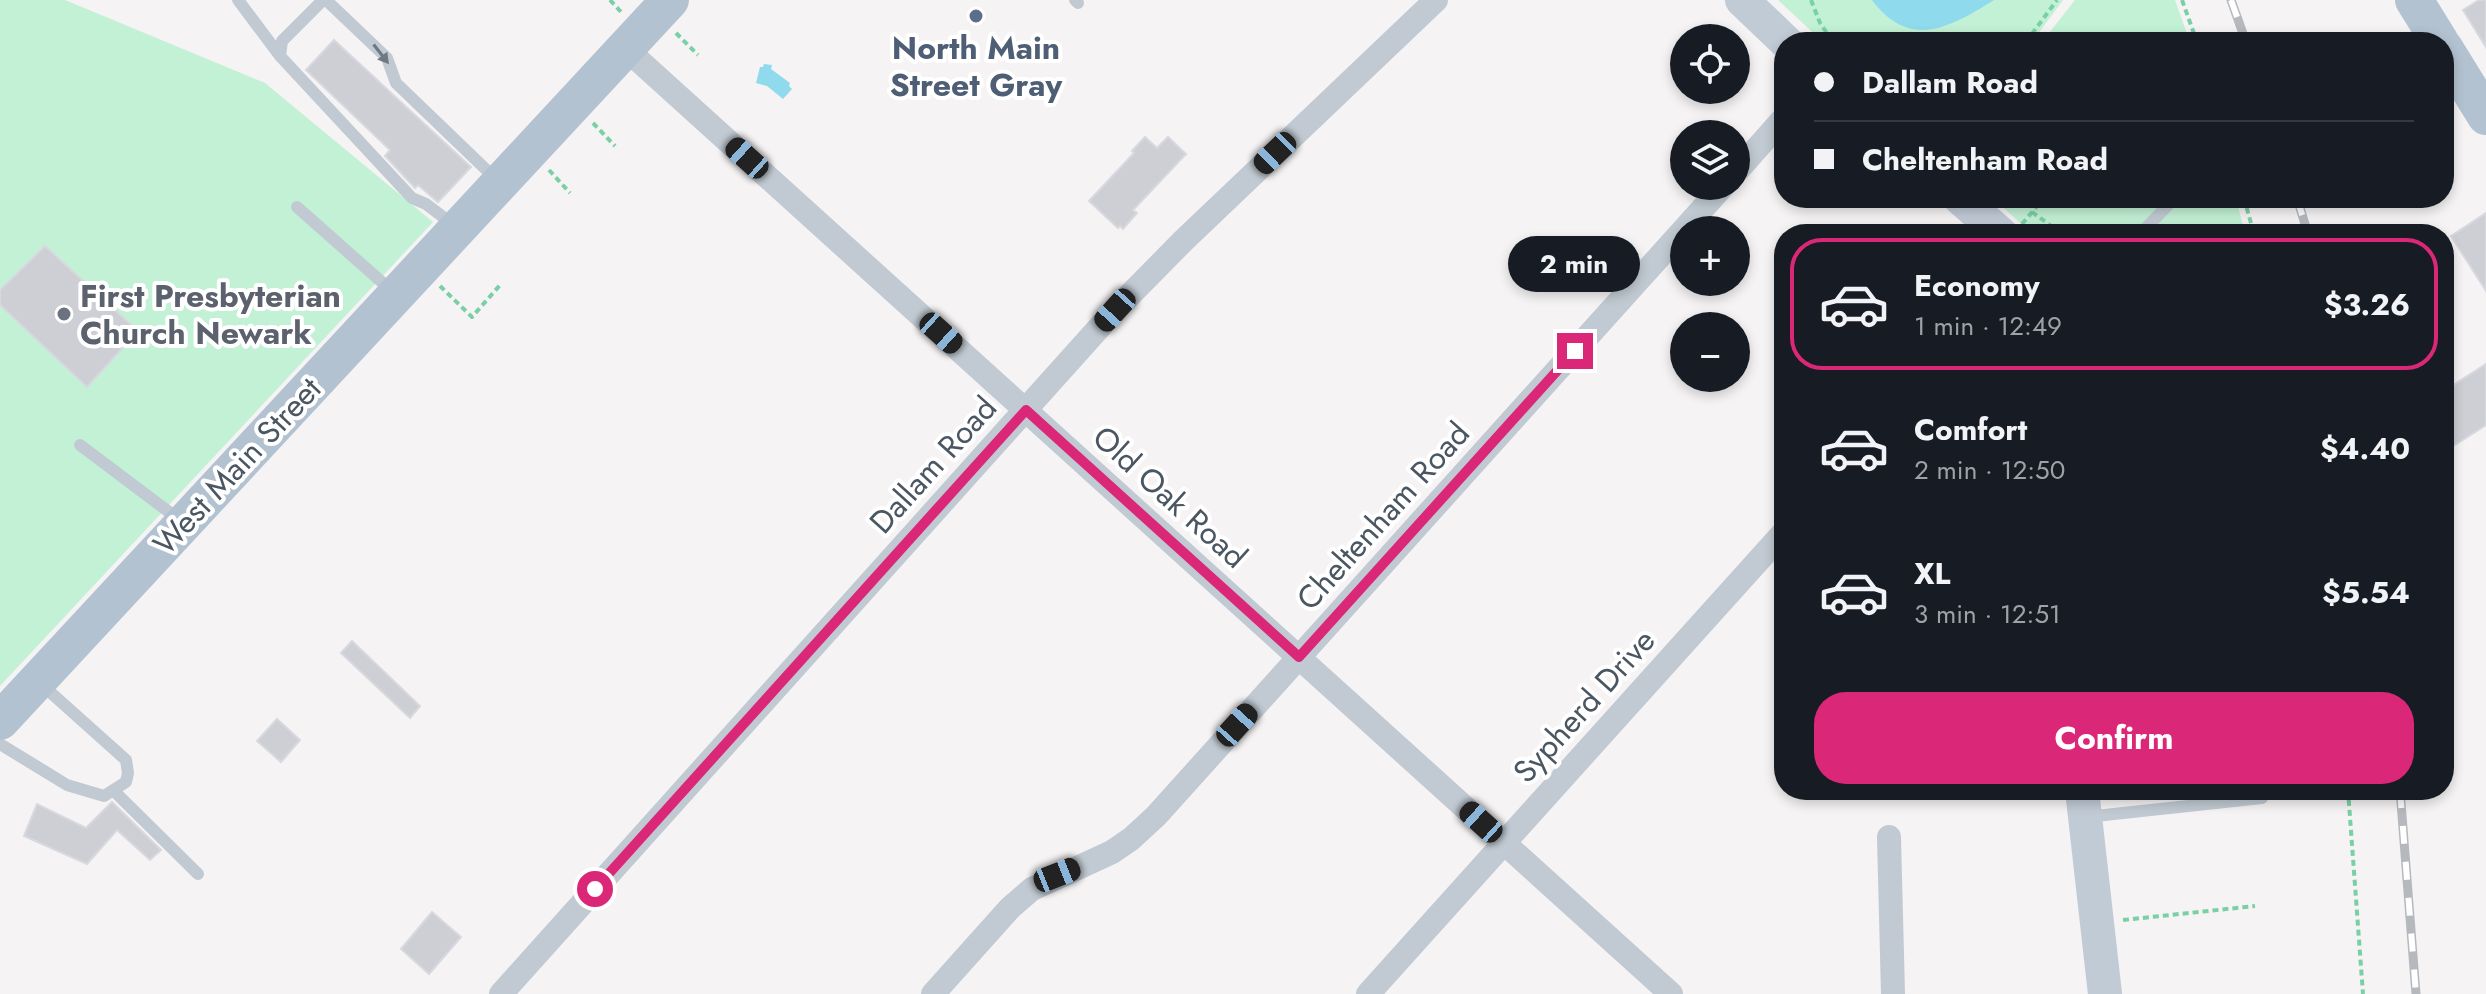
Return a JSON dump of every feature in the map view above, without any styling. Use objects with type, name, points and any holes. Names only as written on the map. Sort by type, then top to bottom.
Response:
[{"type":"main road","points":[[2414,0],[2434,32]]},
{"type":"main road","name":"West Main Street","points":[[0,721],[499,183],[626,32],[669,13]]},
{"type":"main road","points":[[2454,64],[2486,116]]},
{"type":"street","name":"Dallam Road","points":[[501,994],[1162,262],[1436,0]]},
{"type":"street","points":[[1742,0],[1776,32]]},
{"type":"street","name":"Old Oak Road","points":[[626,32],[1026,410],[1671,994]]},
{"type":"street","points":[[1750,156],[1774,129]]},
{"type":"street","name":"Cheltenham Road","points":[[933,994],[1010,908],[1032,889],[1112,852],[1156,816],[1710,200]]},
{"type":"street","points":[[1975,208],[1999,224]]},
{"type":"street","name":"Sypherd Drive","points":[[1368,994],[1774,543]]},
{"type":"street","points":[[2084,804],[2105,994]]},
{"type":"street","points":[[1889,837],[1893,994]]},
{"type":"lane","points":[[238,0],[280,56],[412,198],[426,204],[458,228]]},
{"type":"lane","points":[[280,56],[282,41],[324,0],[387,58],[396,83],[499,183]]},
{"type":"lane","points":[[297,207],[396,294]]},
{"type":"lane","points":[[2150,224],[2165,208]]},
{"type":"lane","points":[[80,445],[184,523]]},
{"type":"lane","points":[[0,744],[67,785],[104,796],[126,782],[126,760],[37,681]]},
{"type":"lane","points":[[114,791],[198,874]]},
{"type":"lane","points":[[2084,804],[2203,800]]},
{"type":"path","points":[[610,0],[626,32]]},
{"type":"path","points":[[1811,0],[1826,32]]},
{"type":"path","points":[[2033,32],[2057,0]]},
{"type":"path","points":[[2182,0],[2193,32]]},
{"type":"path","points":[[669,13],[698,55]]},
{"type":"path","points":[[586,115],[615,146]]},
{"type":"path","points":[[542,163],[570,193]]},
{"type":"path","points":[[2017,224],[2035,208]]},
{"type":"path","points":[[2032,212],[2048,224]]},
{"type":"path","points":[[432,279],[472,317],[500,285]]},
{"type":"path","points":[[2349,800],[2363,994]]},
{"type":"path","points":[[2115,921],[2255,906]]},
{"type":"green space","points":[[0,0],[65,0],[265,83],[433,222],[0,686]]},
{"type":"green space","points":[[1778,0],[2063,0],[2039,32],[1812,32]]},
{"type":"green space","points":[[2075,0],[2175,0],[2186,32],[2050,32]]},
{"type":"green space","points":[[2004,208],[2238,208],[2242,224],[2021,224]]},
{"type":"water","points":[[1872,0],[1994,0],[1946,25],[1915,29],[1900,25],[1886,16]]},
{"type":"water","points":[[772,65],[771,69],[790,83],[792,89],[783,99],[767,86],[756,83],[760,67]]},
{"type":"building","points":[[2479,0],[2486,0],[2486,47],[2463,10]]},
{"type":"building","points":[[334,40],[471,167],[438,202],[418,185],[415,188],[385,156],[390,150],[306,70]]},
{"type":"building","points":[[1145,137],[1157,148],[1168,137],[1186,154],[1133,210],[1137,213],[1123,229],[1118,228],[1089,201]]},
{"type":"building","points":[[2486,213],[2486,291],[2454,241],[2454,234]]},
{"type":"building","name":"First Presbyterian Church Newark","points":[[45,246],[138,331],[87,387],[0,305],[0,290]]},
{"type":"building","points":[[2486,364],[2486,425],[2454,446],[2454,385]]},
{"type":"building","points":[[352,641],[420,706],[410,718],[341,653]]},
{"type":"building","points":[[277,719],[300,740],[281,762],[257,741]]},
{"type":"building","points":[[112,802],[161,850],[150,860],[117,830],[87,864],[24,836],[37,804],[86,828]]},
{"type":"building","points":[[432,912],[461,937],[429,974],[401,949]]},
{"type":"railway","points":[[2231,0],[2242,32]]},
{"type":"railway","points":[[2300,208],[2305,224]]},
{"type":"railway","points":[[2401,800],[2416,994]]},
{"type":"place","name":"North Main Street Gray","points":[[976,16]]},
{"type":"place","name":"First Presbyterian Church Newark","points":[[64,314]]},
{"type":"route","points":[[595,889],[1026,410],[1299,657],[1575,351]]}]
